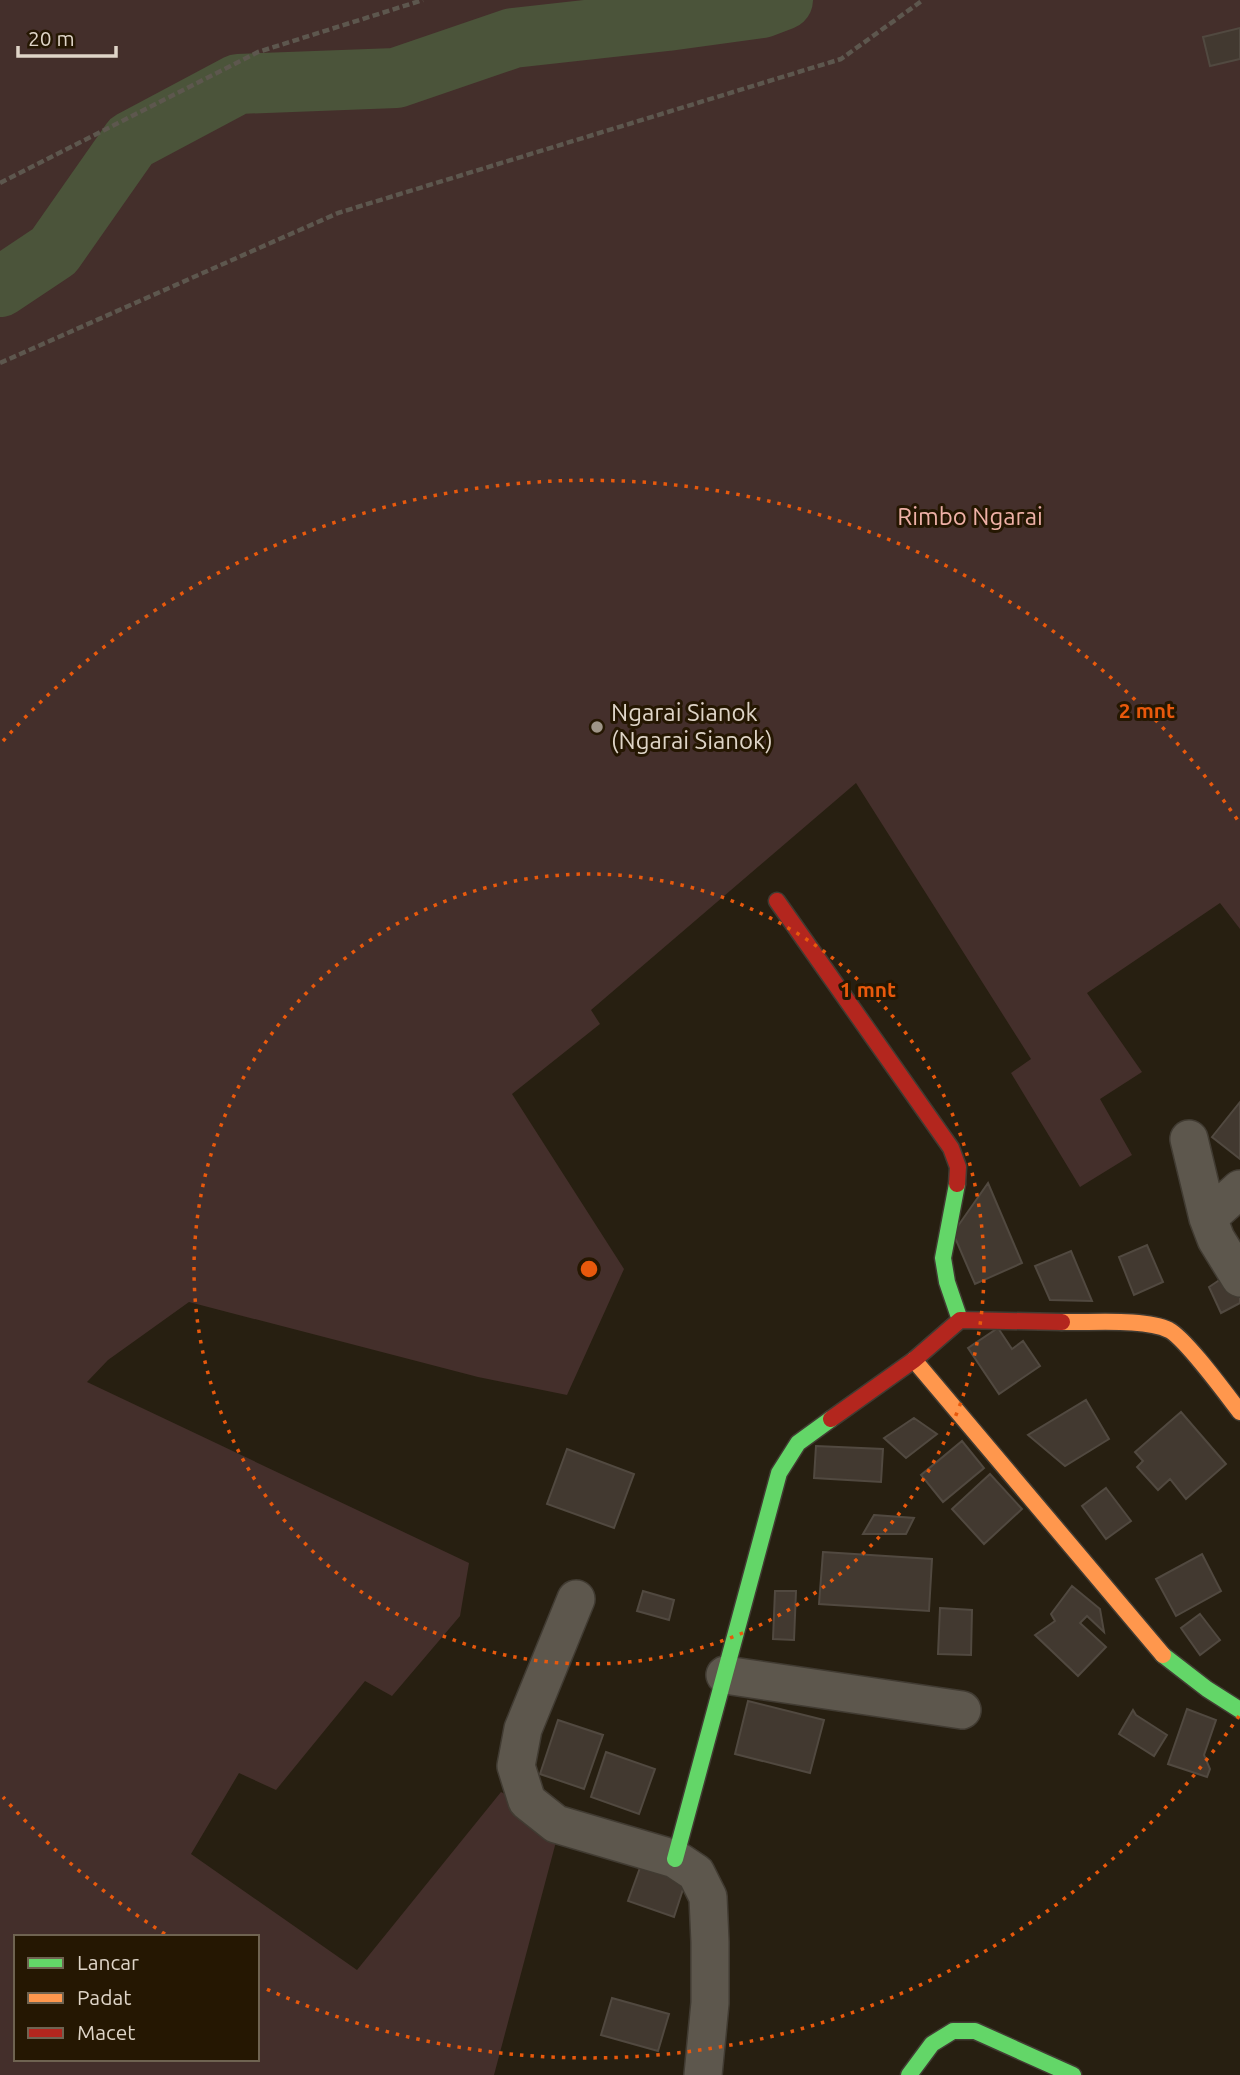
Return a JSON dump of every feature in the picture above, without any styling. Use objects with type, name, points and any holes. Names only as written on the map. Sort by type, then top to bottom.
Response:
[{"type":"street","points":[[777,901],[951,1148],[958,1167],[957,1192],[943,1258],[947,1282],[960,1320]]},
{"type":"street","points":[[1189,1139],[1208,1218],[1216,1238],[1240,1278]]},
{"type":"street","points":[[1208,1218],[1240,1189]]},
{"type":"street","points":[[675,1859],[779,1474],[798,1443],[914,1360],[960,1320],[1129,1322],[1161,1327],[1171,1331],[1185,1345],[1240,1412]]},
{"type":"street","points":[[914,1360],[1159,1652],[1207,1689],[1240,1710]]},
{"type":"street","points":[[576,1599],[523,1730],[516,1766],[527,1801],[556,1824],[675,1859],[696,1873],[708,1897],[710,2003],[704,2075]]},
{"type":"street","points":[[725,1675],[962,1710]]},
{"type":"street","points":[[909,2075],[932,2045],[953,2031],[975,2031],[1073,2075]]},
{"type":"path","points":[[0,183],[258,52],[424,0]]},
{"type":"path","points":[[0,363],[338,213],[841,59],[923,0]]},
{"type":"green space","name":"Ngarai Sianok (Ngarai Sianok)","points":[[0,0],[1240,0],[1240,929],[1220,903],[1087,993],[1142,1072],[1100,1099],[1132,1155],[1080,1187],[1011,1073],[1031,1059],[856,783],[591,1010],[600,1024],[512,1094],[624,1269],[567,1395],[478,1377],[189,1302],[108,1360],[87,1382],[469,1563],[460,1616],[392,1696],[365,1681],[276,1790],[239,1773],[191,1854],[357,1970],[501,1792],[561,1823],[494,2075],[0,2075]]},
{"type":"building","points":[[1240,28],[1240,59],[1210,66],[1203,37]]},
{"type":"building","points":[[1240,1102],[1240,1159],[1212,1137]]},
{"type":"building","points":[[988,1183],[1022,1263],[975,1284],[953,1233]]},
{"type":"building","points":[[1147,1245],[1163,1282],[1134,1295],[1119,1257]]},
{"type":"building","points":[[1071,1251],[1092,1301],[1050,1300],[1035,1266]]},
{"type":"building","points":[[1230,1273],[1240,1291],[1240,1303],[1221,1313],[1209,1287]]},
{"type":"building","points":[[998,1328],[1012,1349],[1023,1341],[1040,1366],[999,1394],[968,1348]]},
{"type":"building","points":[[1086,1400],[1109,1439],[1065,1466],[1028,1435]]},
{"type":"building","points":[[1181,1412],[1226,1464],[1186,1499],[1170,1479],[1158,1490],[1137,1467],[1143,1461],[1135,1452]]},
{"type":"building","points":[[914,1418],[937,1434],[906,1458],[884,1438]]},
{"type":"building","points":[[962,1441],[984,1468],[943,1502],[921,1475]]},
{"type":"building","points":[[816,1446],[883,1449],[881,1482],[814,1478]]},
{"type":"building","points":[[567,1449],[634,1474],[614,1528],[547,1504]]},
{"type":"building","points":[[990,1474],[1022,1509],[984,1544],[952,1509]]},
{"type":"building","points":[[1106,1488],[1131,1521],[1106,1539],[1082,1506]]},
{"type":"building","points":[[874,1515],[914,1518],[906,1534],[863,1534]]},
{"type":"building","points":[[823,1552],[932,1559],[929,1611],[819,1604]]},
{"type":"building","points":[[1202,1554],[1221,1591],[1176,1616],[1156,1579]]},
{"type":"building","points":[[1072,1586],[1100,1609],[1104,1632],[1087,1616],[1080,1623],[1106,1647],[1078,1676],[1035,1635],[1055,1621],[1051,1614]]},
{"type":"building","points":[[643,1591],[674,1600],[669,1620],[637,1611]]},
{"type":"building","points":[[775,1591],[796,1591],[794,1640],[773,1639]]},
{"type":"building","points":[[940,1608],[972,1610],[971,1655],[938,1654]]},
{"type":"building","points":[[1200,1614],[1220,1640],[1200,1655],[1181,1628]]},
{"type":"building","points":[[748,1701],[824,1720],[810,1773],[735,1754]]},
{"type":"building","points":[[1187,1709],[1216,1720],[1204,1755],[1210,1769],[1207,1777],[1168,1764]]},
{"type":"building","points":[[1133,1710],[1136,1715],[1167,1735],[1154,1756],[1119,1734]]},
{"type":"building","points":[[558,1720],[603,1735],[584,1789],[540,1774]]},
{"type":"building","points":[[606,1752],[655,1769],[639,1814],[591,1797]]},
{"type":"building","points":[[641,1865],[686,1880],[674,1917],[628,1901]]},
{"type":"building","points":[[612,1998],[669,2014],[658,2051],[601,2035]]},
{"type":"waterway","points":[[0,287],[54,251],[131,141],[238,84],[396,78],[513,38],[762,8],[783,0]]},
{"type":"traffic: fast","points":[[957,1184],[943,1258],[947,1282],[960,1320]]},
{"type":"traffic: fast","points":[[675,1859],[779,1473],[798,1443],[831,1419]]},
{"type":"traffic: fast","points":[[1163,1655],[1240,1710]]},
{"type":"traffic: fast","points":[[909,2075],[932,2044],[953,2031],[975,2031],[1073,2075]]},
{"type":"traffic: slow","points":[[1062,1322],[1132,1322],[1169,1330],[1195,1355],[1240,1412]]},
{"type":"traffic: slow","points":[[914,1360],[1163,1655]]},
{"type":"traffic: jam","points":[[777,901],[951,1148],[958,1167],[957,1184]]},
{"type":"traffic: jam","points":[[831,1419],[914,1360],[960,1320],[1062,1322]]},
{"type":"place","name":"Ngarai Sianok (Ngarai Sianok)","points":[[597,727]]},
{"type":"park label","name":"Rimbo Ngarai","points":[[970,517]]}]
